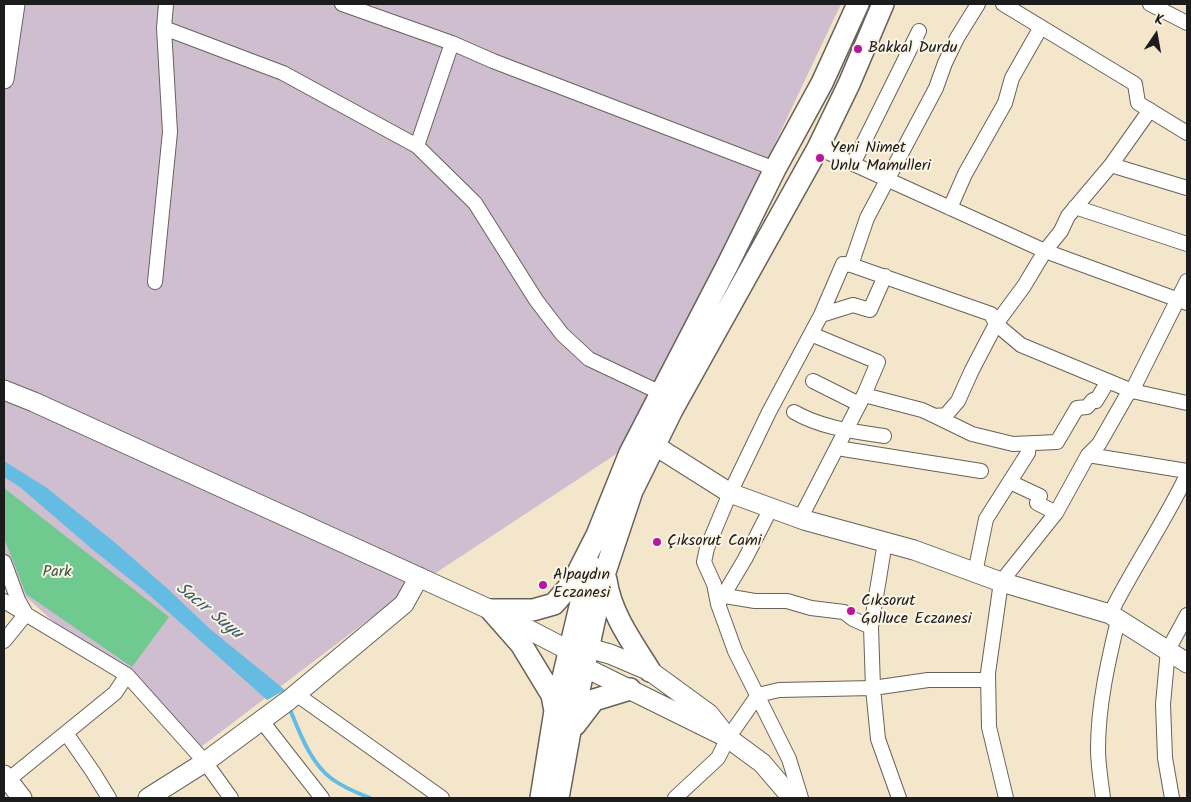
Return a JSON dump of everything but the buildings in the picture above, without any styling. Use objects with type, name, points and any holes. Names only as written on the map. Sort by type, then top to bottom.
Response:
[{"type":"main road","points":[[492,610],[533,610],[554,604],[573,582],[597,536],[630,453],[775,169],[822,83],[858,4]]},
{"type":"main road","points":[[540,798],[555,711],[581,655],[605,572],[632,491],[654,445],[818,148],[849,84],[882,4]]},
{"type":"main road","points":[[558,798],[570,731],[597,536]]},
{"type":"main road","points":[[605,572],[609,597],[619,621],[650,671]]},
{"type":"main road","points":[[492,610],[521,644],[552,695],[555,711]]},
{"type":"main road","points":[[570,731],[594,700],[630,689]]},
{"type":"street","points":[[4,79],[15,4]]},
{"type":"street","points":[[155,282],[170,132],[164,28],[166,4]]},
{"type":"street","points":[[342,4],[452,44],[775,169]]},
{"type":"street","points":[[851,265],[867,218],[936,88],[957,38],[978,4]]},
{"type":"street","points":[[1150,4],[1187,23]]},
{"type":"street","points":[[1006,5],[1135,84],[1138,103],[1187,133]]},
{"type":"street","points":[[950,208],[964,174],[1005,103],[1012,78],[1041,27]]},
{"type":"street","points":[[164,28],[283,73],[417,146],[475,203],[536,300],[562,334],[589,359],[661,393]]},
{"type":"street","points":[[853,164],[919,32]]},
{"type":"street","points":[[417,146],[452,44]]},
{"type":"street","points":[[935,416],[946,415],[958,401],[996,324],[1024,286],[1045,251],[1062,231],[1068,216],[1111,165],[1150,110]]},
{"type":"street","points":[[818,148],[1045,251],[1182,302]]},
{"type":"street","points":[[1111,165],[1187,188]]},
{"type":"street","points":[[1075,207],[1187,244]]},
{"type":"street","points":[[801,798],[789,759],[735,651],[721,600],[704,562],[707,548],[730,492],[769,412],[821,315],[843,264],[885,276],[991,314],[996,324],[1022,345],[1132,391],[1187,403]]},
{"type":"street","points":[[821,315],[852,305],[870,310],[885,276]]},
{"type":"street","points":[[1006,798],[989,727],[988,680],[1001,582],[1056,513],[1088,455],[1099,444],[1127,395],[1132,391],[1182,302],[1187,281]]},
{"type":"street","points":[[800,518],[862,400],[878,362],[811,334]]},
{"type":"street","points":[[813,382],[862,400],[922,410],[972,434],[1014,444],[1029,445],[1057,442],[1077,408],[1087,408],[1093,400],[1096,401],[1108,381]]},
{"type":"street","points":[[4,390],[492,610],[581,655],[630,689],[728,738],[762,763],[792,798]]},
{"type":"street","points":[[794,412],[808,420],[846,431],[884,436]]},
{"type":"street","points":[[654,445],[730,492],[772,508],[800,518],[914,550],[1001,582],[1114,617],[1187,663]]},
{"type":"street","points":[[976,573],[986,519],[1028,453],[1029,445]]},
{"type":"street","points":[[837,448],[981,471]]},
{"type":"street","points":[[1088,455],[1187,471]]},
{"type":"street","points":[[1103,798],[1098,766],[1099,728],[1114,617],[1132,572],[1168,514],[1187,475]]},
{"type":"street","points":[[1010,482],[1040,496],[1037,503],[1056,513]]},
{"type":"street","points":[[721,600],[772,508]]},
{"type":"street","points":[[885,542],[871,626],[873,688],[878,739],[899,798]]},
{"type":"street","points":[[4,562],[18,600],[26,614]]},
{"type":"street","points":[[148,798],[205,762],[280,706],[404,604],[419,577]]},
{"type":"street","points":[[721,600],[787,602],[812,608],[844,612],[853,619],[871,626]]},
{"type":"street","points":[[4,601],[127,675],[205,762],[231,798]]},
{"type":"street","points":[[4,640],[26,614]]},
{"type":"street","points":[[1172,798],[1165,758],[1162,704],[1168,650],[1187,615]]},
{"type":"street","points":[[581,655],[610,654],[650,671],[709,714],[728,738]]},
{"type":"street","points":[[22,798],[6,778],[66,733],[114,693],[127,675]]},
{"type":"street","points":[[675,798],[718,758],[728,738],[758,694],[779,690],[873,688],[928,680],[988,680]]},
{"type":"street","points":[[280,706],[322,798]]},
{"type":"street","points":[[280,706],[442,798]]},
{"type":"street","points":[[66,733],[109,798]]},
{"type":"shaded area","points":[[4,4],[841,4],[633,443],[393,601],[197,750],[16,588],[4,563]]},
{"type":"green space","name":"Park","points":[[4,488],[169,617],[132,667],[26,594],[4,538]]},
{"type":"water","points":[[4,461],[47,488],[113,541],[210,629],[285,690],[267,700],[147,593],[20,487],[4,477]]},
{"type":"waterway","name":"Sacır Suyu","points":[[289,707],[311,756],[324,772],[341,785],[370,798]]},
{"type":"place","name":"Bakkal Durdu","points":[[858,49]]},
{"type":"place","name":"Yeni Nimet Unlu Mamulleri","points":[[820,158]]},
{"type":"place","name":"Çıksorut Cami","points":[[657,542]]},
{"type":"place","name":"Alpaydın Eczanesi","points":[[543,585]]},
{"type":"place","name":"Cıksorut Golluce Eczanesi","points":[[851,611]]}]
